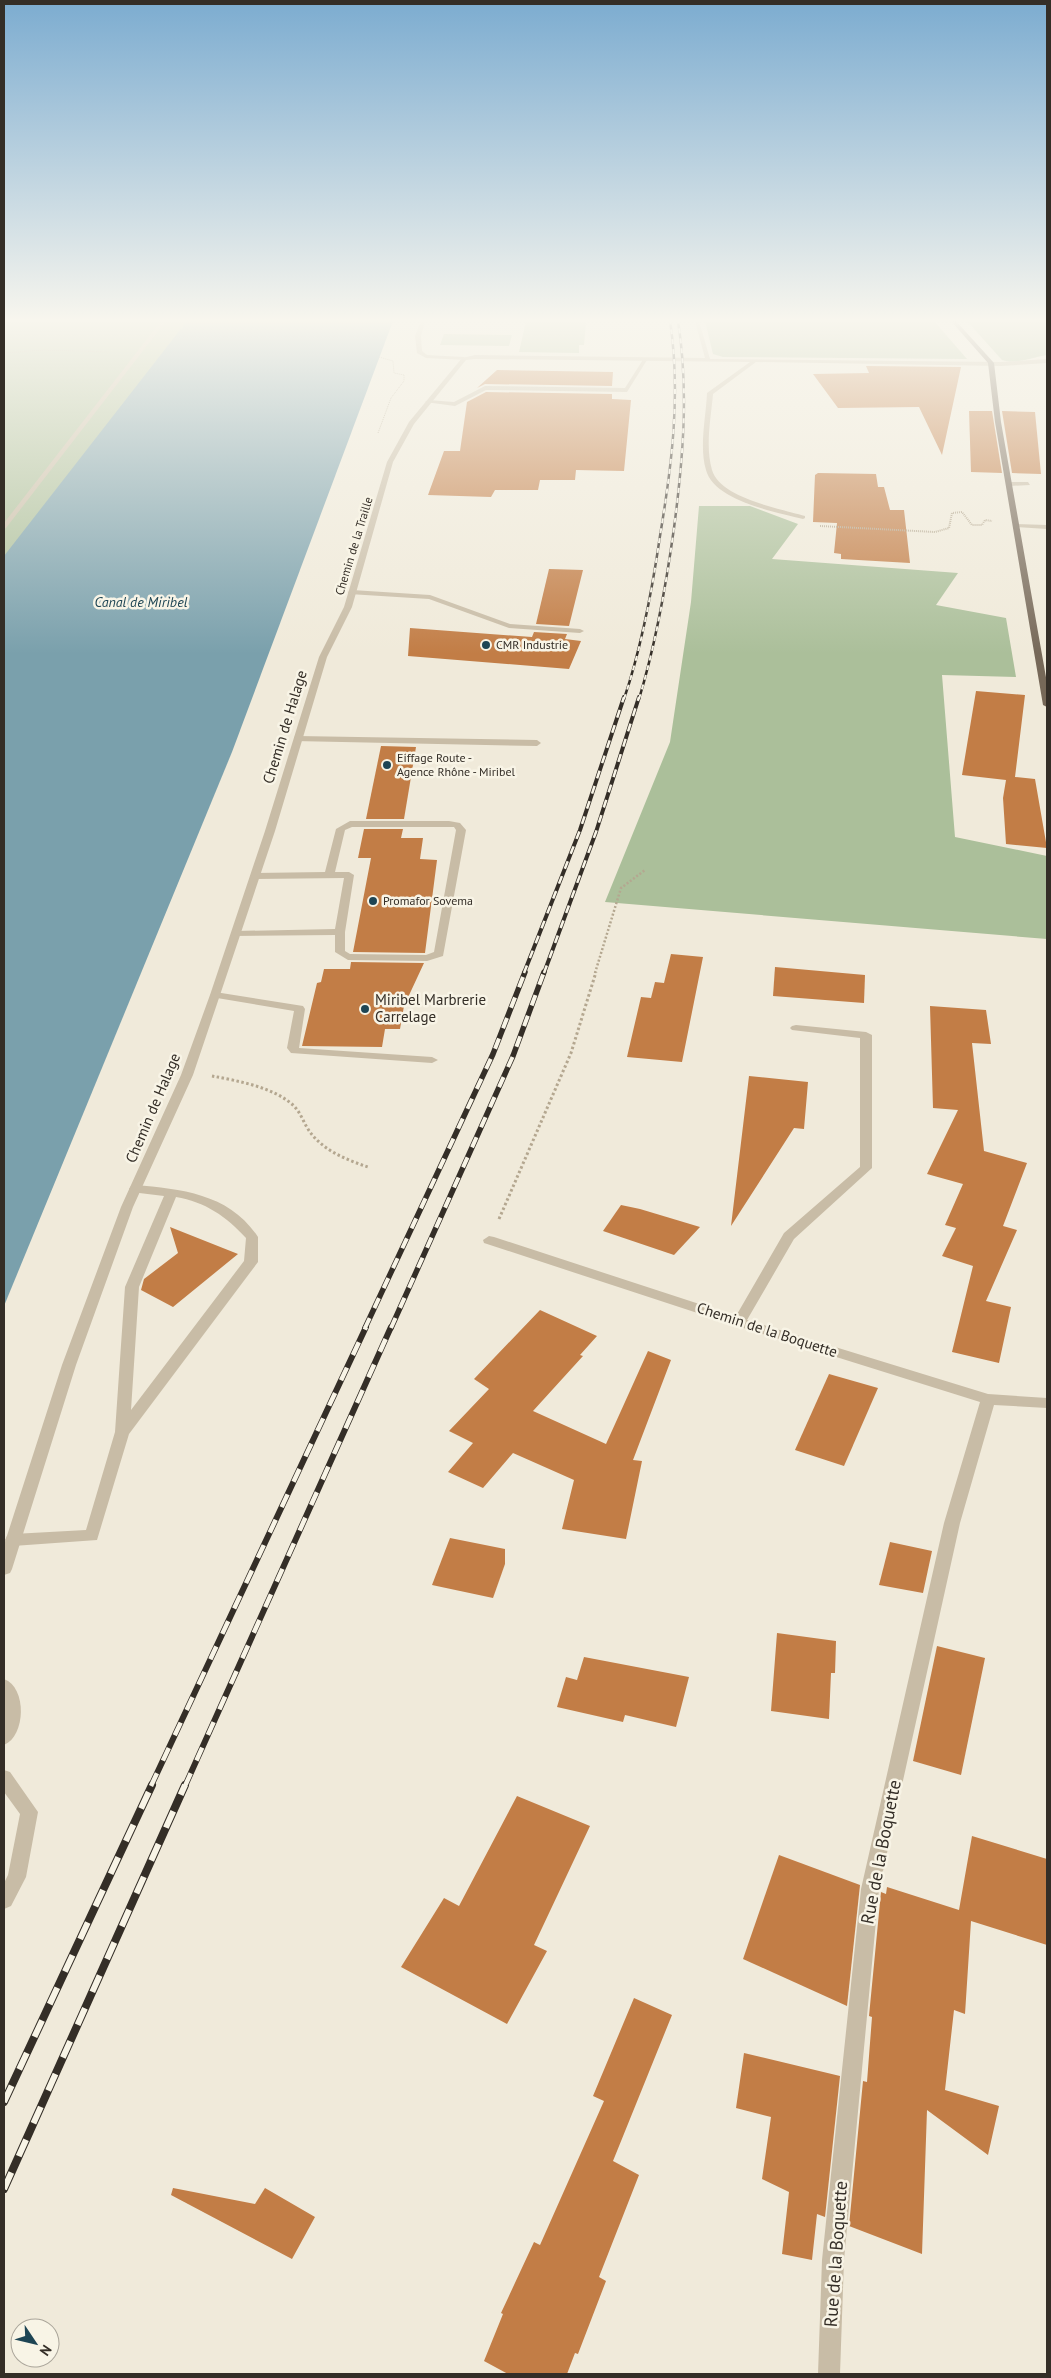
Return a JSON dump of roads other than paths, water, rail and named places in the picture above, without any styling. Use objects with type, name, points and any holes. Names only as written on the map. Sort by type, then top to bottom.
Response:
[{"type":"main road","points":[[1001,432],[1047,705]]},
{"type":"street","points":[[4,527],[78,432]]},
{"type":"street","name":"Chemin de la Traille","points":[[323,657],[348,607],[390,462],[406,432]]},
{"type":"street","points":[[710,432],[709,473],[721,488],[760,505],[803,517]]},
{"type":"street","points":[[1009,484],[1028,484]]},
{"type":"street","points":[[1016,526],[1047,527]]},
{"type":"street","points":[[352,592],[430,597],[509,626],[580,631]]},
{"type":"street","name":"Chemin de Halage","points":[[4,1569],[69,1365],[136,1189],[187,1075],[216,995],[323,657]]},
{"type":"street","points":[[297,739],[537,743]]},
{"type":"street","points":[[255,876],[349,875],[340,932],[340,952],[348,957],[427,958],[439,954],[462,830],[457,825],[449,824],[350,824],[341,829],[329,875]]},
{"type":"street","points":[[236,934],[340,932]]},
{"type":"street","points":[[216,995],[300,1009],[292,1048],[295,1051],[432,1060]]},
{"type":"street","points":[[739,1322],[789,1236],[866,1168],[866,1035],[796,1028]]},
{"type":"street","points":[[122,1432],[251,1262],[252,1237],[237,1218],[204,1198],[136,1189]]},
{"type":"street","points":[[13,1540],[92,1536],[122,1432],[132,1287],[171,1193]]},
{"type":"street","name":"Chemin de la Boquette","points":[[490,1240],[739,1322],[988,1399],[1047,1403]]},
{"type":"street","name":"Rue de la Boquette","points":[[828,2374],[833,2260],[870,1889],[952,1523],[988,1399]]},
{"type":"street","points":[[4,1686],[11,1699],[13,1714],[4,1737]]},
{"type":"street","points":[[4,1778],[29,1812],[17,1877],[4,1900]]},
{"type":"water","name":"Canal de Miribel","points":[[101,432],[352,432],[232,752],[4,1306],[4,556]]},
{"type":"railway","points":[[624,699],[636,659],[654,577],[674,432]]},
{"type":"railway","points":[[639,699],[651,657],[664,593],[674,528],[683,432]]},
{"type":"railway","points":[[524,973],[580,830],[624,697]]},
{"type":"railway","points":[[544,973],[596,832],[639,697]]},
{"type":"railway","points":[[365,1328],[493,1054],[525,972]]},
{"type":"railway","points":[[391,1328],[513,1056],[544,972]]},
{"type":"railway","points":[[151,1786],[366,1327]]},
{"type":"railway","points":[[185,1786],[391,1327]]},
{"type":"railway","points":[[4,2102],[152,1785]]},
{"type":"railway","points":[[4,2189],[185,1785]]},
{"type":"place","name":"CMR Industrie","points":[[486,645]]},
{"type":"place","name":"Eiffage Route - Agence Rhône - Miribel","points":[[387,765]]},
{"type":"place","name":"Promafor Sovema","points":[[373,901]]},
{"type":"place","name":"Miribel Marbrerie Carrelage","points":[[365,1009]]}]
